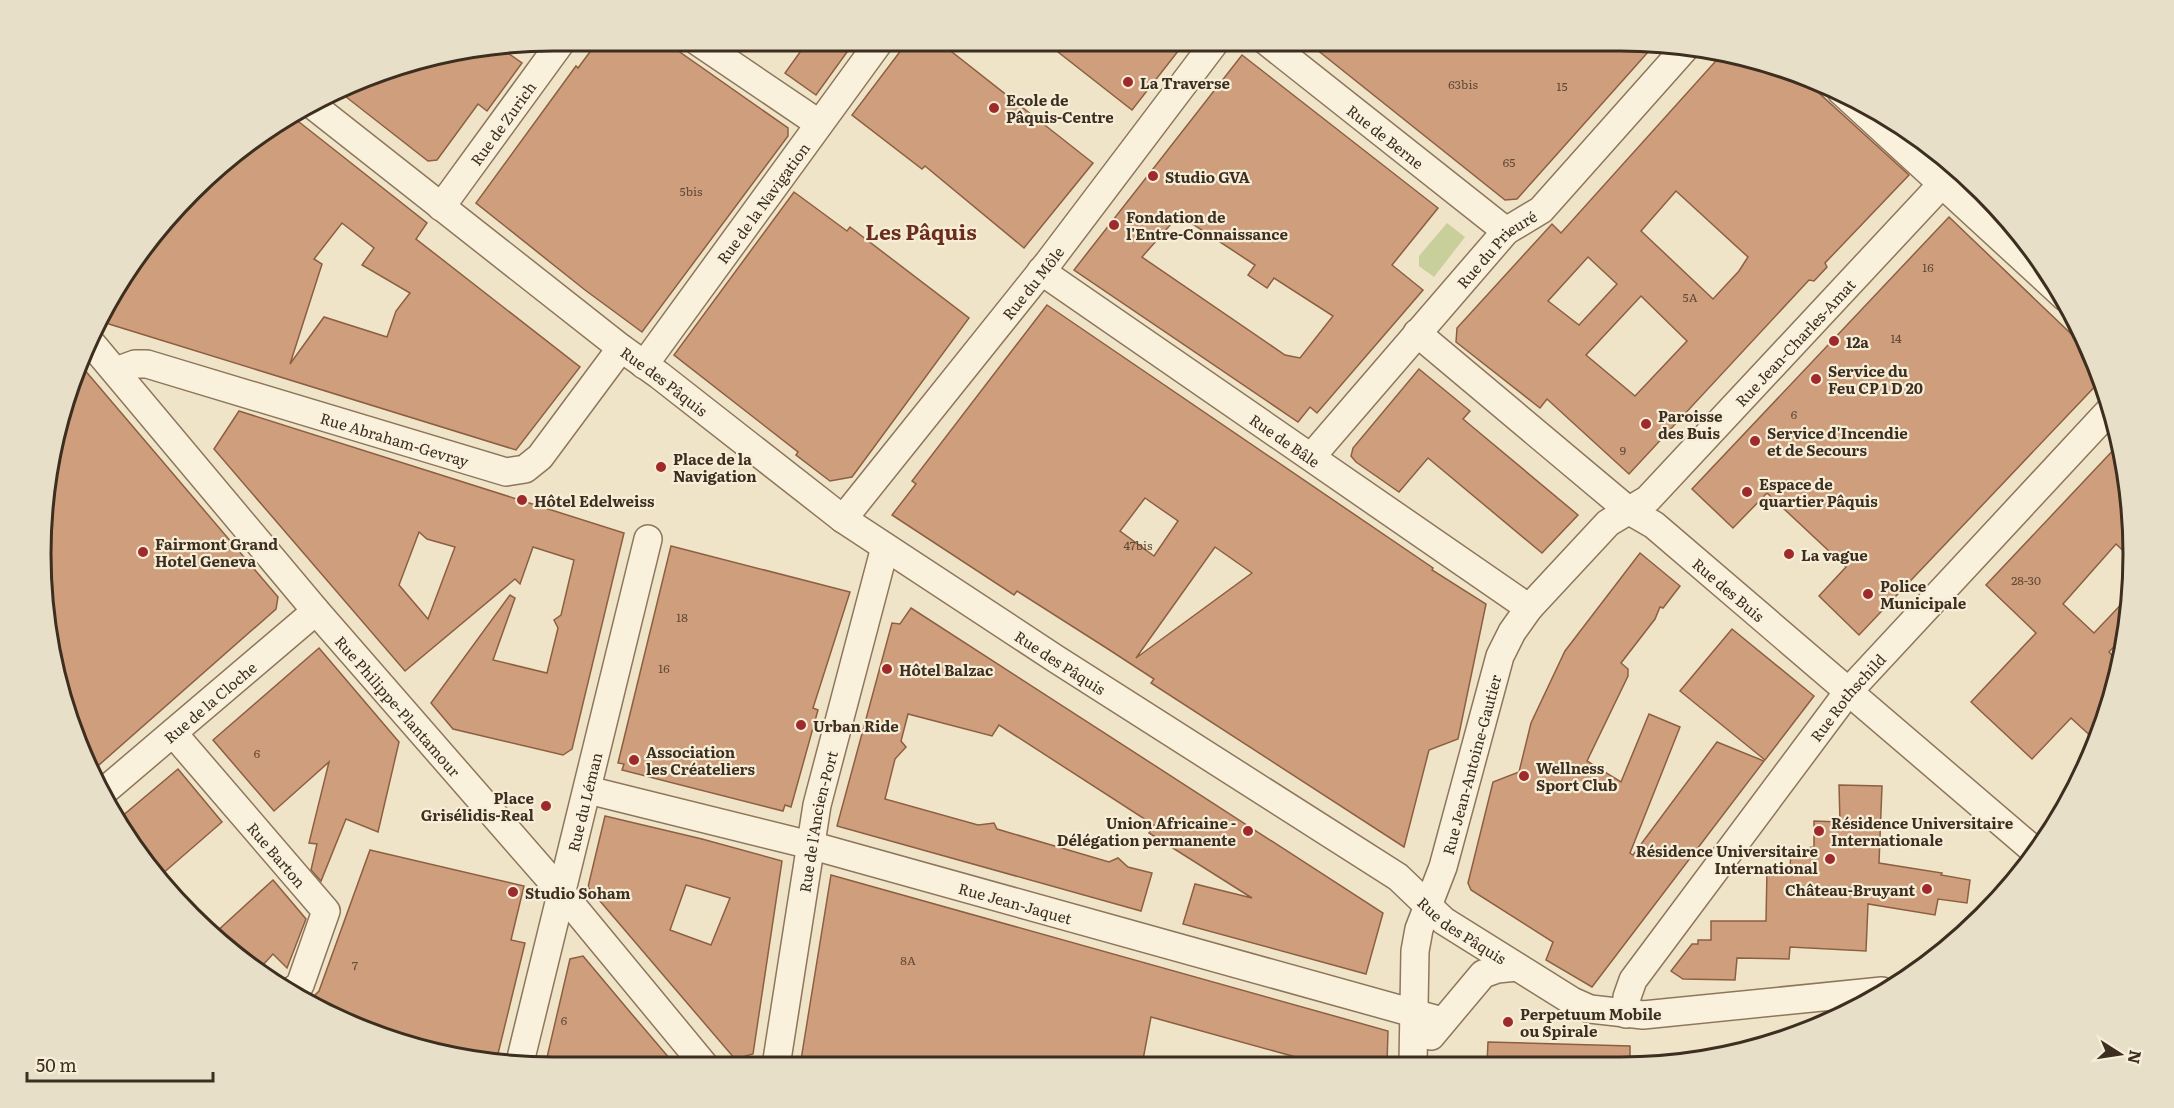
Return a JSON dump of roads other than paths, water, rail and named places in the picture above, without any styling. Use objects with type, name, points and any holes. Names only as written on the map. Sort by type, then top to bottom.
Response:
[{"type":"street","name":"Rue de Zurich","points":[[441,207],[554,51]]},
{"type":"street","points":[[712,51],[818,123]]},
{"type":"street","name":"Rue de la Navigation","points":[[644,365],[872,51]]},
{"type":"street","name":"Rue du Môle","points":[[843,519],[1041,271],[1208,51]]},
{"type":"street","name":"Rue de Berne","points":[[1279,51],[1506,231]]},
{"type":"street","name":"Rue du Prieuré","points":[[1312,456],[1506,231],[1541,210],[1679,54]]},
{"type":"street","name":"Rue des Pâquis","points":[[318,110],[843,519],[1065,665],[1398,877],[1444,921],[1572,1001],[1590,1009],[1643,1015],[1866,993]]},
{"type":"street","points":[[1894,132],[1949,176],[2022,252]]},
{"type":"street","name":"Rue Jean-Charles-Amat","points":[[1628,510],[1648,499],[1949,176]]},
{"type":"street","name":"Rue de Bâle","points":[[1041,271],[1529,608]]},
{"type":"street","name":"Rue des Buis","points":[[1417,333],[1628,510],[1654,525],[1818,663],[1848,692],[2029,846]]},
{"type":"street","name":"Rue Philippe-Plantamour","points":[[96,348],[316,611],[562,893],[698,1057]]},
{"type":"street","name":"Rue Abraham-Gevray","points":[[116,371],[135,364],[147,364],[506,472],[525,469],[540,457],[621,348]]},
{"type":"street","name":"Rue Rothschild","points":[[1626,1014],[1627,997],[1633,980],[1848,692],[2104,417]]},
{"type":"street","name":"Rue Jean-Antoine-Gautier","points":[[1413,1057],[1415,951],[1419,929],[1443,867],[1500,656],[1512,632],[1529,608],[1608,523],[1628,510]]},
{"type":"street","name":"Rue du Léman","points":[[521,1056],[648,539]]},
{"type":"street","name":"Rue de l'Ancien-Port","points":[[777,1057],[817,805],[885,547]]},
{"type":"street","name":"Rue de la Cloche","points":[[109,788],[316,611]]},
{"type":"street","name":"Rue Barton","points":[[173,732],[326,911],[300,985],[297,987]]},
{"type":"street","name":"Rue Jean-Jaquet","points":[[588,790],[810,845],[1442,1021]]},
{"type":"street","points":[[1416,1057],[1442,1021],[1483,974],[1497,969],[1517,967]]},
{"type":"place","name":"La Traverse","points":[[1128,82]]},
{"type":"place","name":"Ecole de Pâquis-Centre","points":[[994,108]]},
{"type":"place","name":"Studio GVA","points":[[1153,176]]},
{"type":"place","name":"Fondation de l'Entre-Connaissance","points":[[1114,225]]},
{"type":"place","name":"12a","points":[[1834,341]]},
{"type":"place","name":"Service du Feu CP 1 D 20","points":[[1816,379]]},
{"type":"place","name":"Paroisse des Buis","points":[[1646,424]]},
{"type":"place","name":"Service d'Incendie et de Secours","points":[[1755,441]]},
{"type":"place","name":"Place de la Navigation","points":[[661,467]]},
{"type":"place","name":"Espace de quartier Pâquis","points":[[1747,492]]},
{"type":"place","name":"Hôtel Edelweiss","points":[[522,500]]},
{"type":"place","name":"Fairmont Grand Hotel Geneva","points":[[143,552]]},
{"type":"place","name":"La vague","points":[[1789,554]]},
{"type":"place","name":"Police Municipale","points":[[1868,594]]},
{"type":"place","name":"Hôtel Balzac","points":[[887,669]]},
{"type":"place","name":"Urban Ride","points":[[801,725]]},
{"type":"place","name":"Association les Créateliers","points":[[634,760]]},
{"type":"place","name":"Wellness Sport Club","points":[[1524,776]]},
{"type":"place","name":"Place Grisélidis-Real","points":[[546,806]]},
{"type":"place","name":"Union Africaine - Délégation permanente","points":[[1248,831]]},
{"type":"place","name":"Résidence Universitaire Internationale","points":[[1819,831]]},
{"type":"place","name":"Résidence Universitaire International","points":[[1830,859]]},
{"type":"place","name":"Château-Bruyant","points":[[1927,889]]},
{"type":"place","name":"Studio Soham","points":[[513,892]]},
{"type":"place","name":"Perpetuum Mobile ou Spirale","points":[[1508,1022]]},
{"type":"district","name":"Les Pâquis","points":[[921,230]]}]
